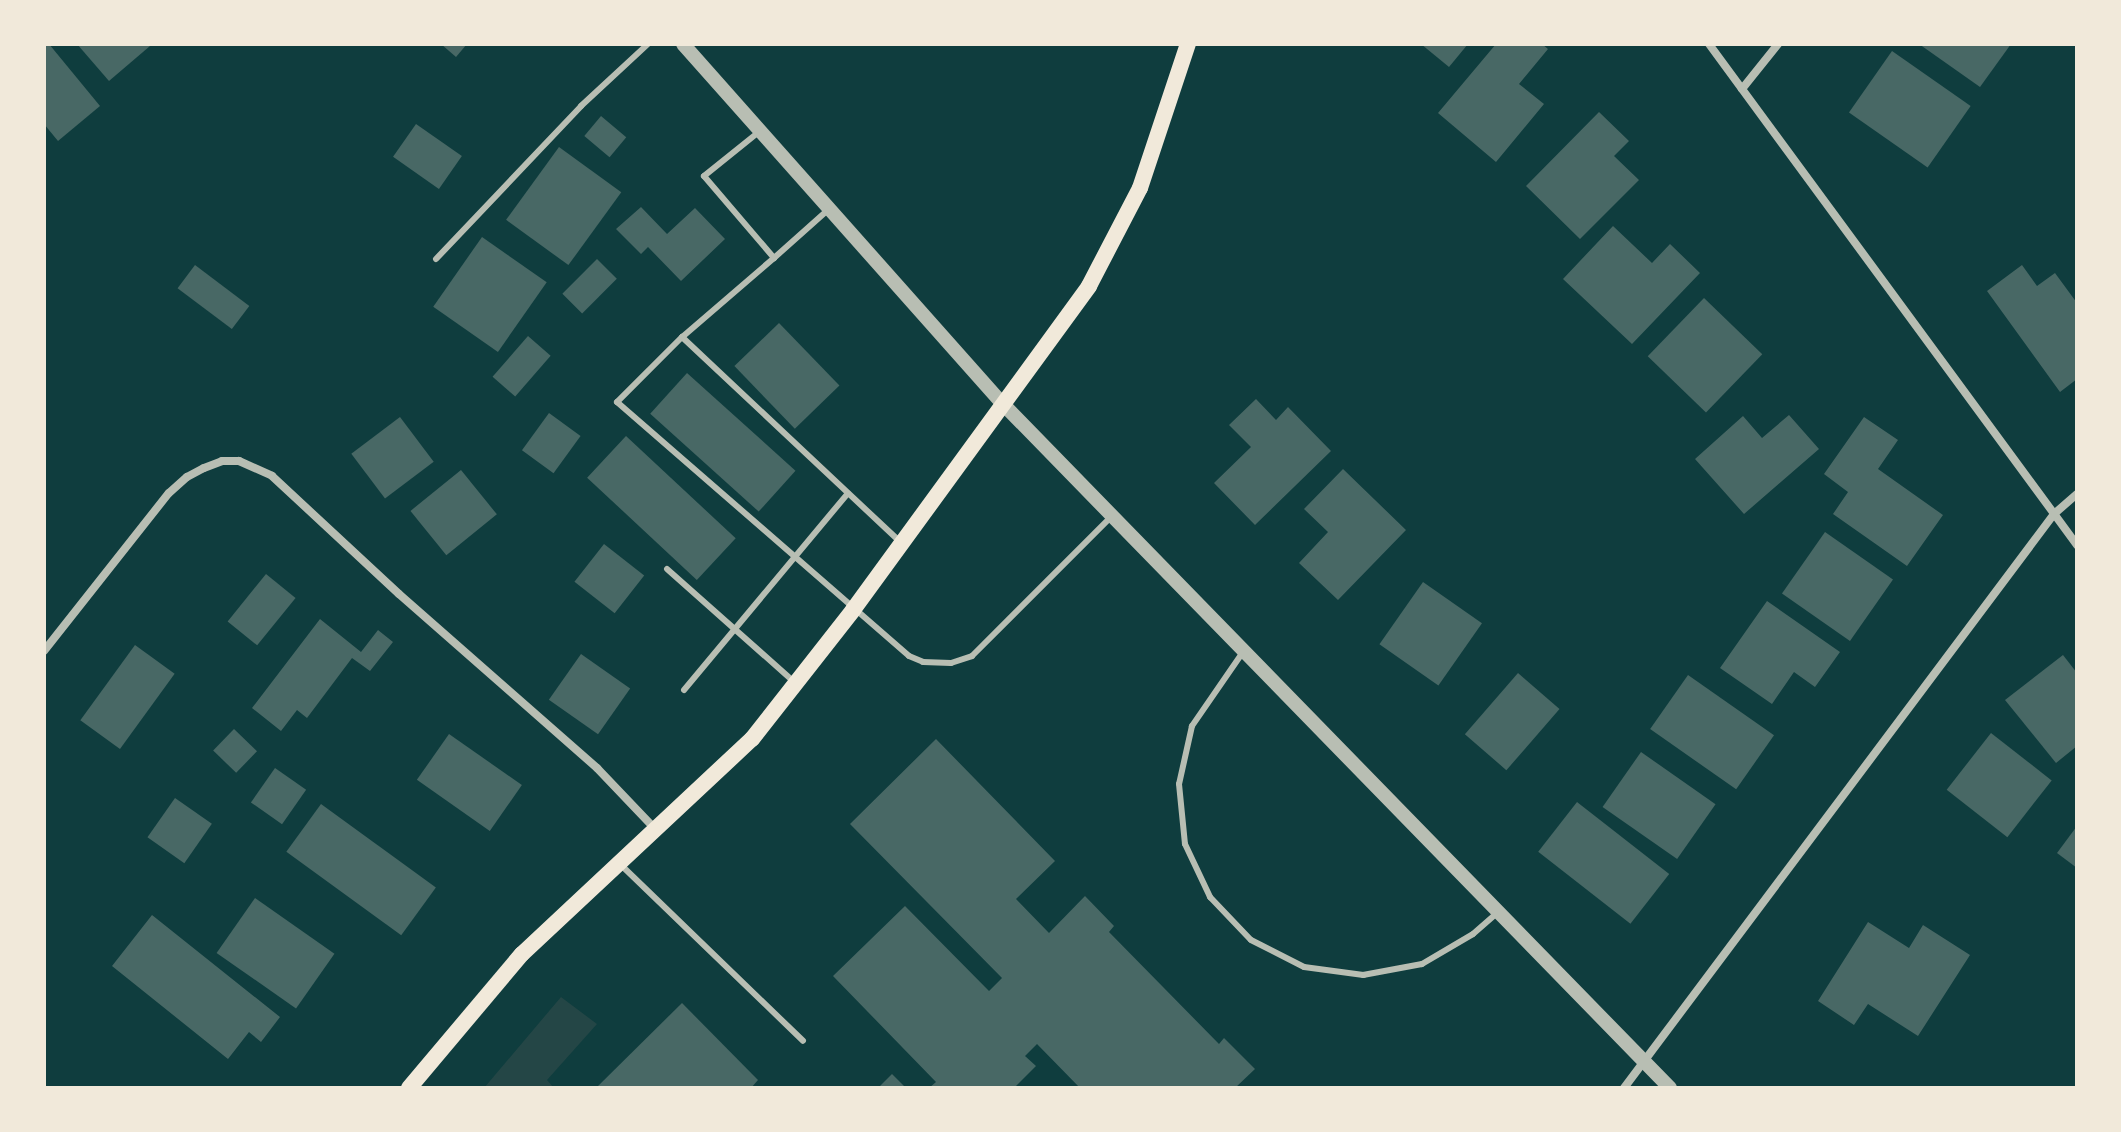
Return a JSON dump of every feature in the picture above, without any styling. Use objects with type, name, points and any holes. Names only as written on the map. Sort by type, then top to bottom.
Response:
[{"type":"main road","points":[[409,1088],[522,954],[618,862],[728,764],[853,610],[1067,320],[1115,239],[1148,165],[1188,44]]},
{"type":"street","points":[[683,44],[1004,405],[1670,1088]]},
{"type":"street","points":[[1709,44],[2077,545]]},
{"type":"street","points":[[1742,89],[1778,44]]},
{"type":"street","points":[[44,651],[169,493],[187,477],[222,461],[239,461],[272,476],[399,594],[597,768],[656,830]]},
{"type":"street","points":[[1624,1088],[2054,514],[2077,494]]},
{"type":"lane","points":[[436,259],[581,106],[648,44]]},
{"type":"lane","points":[[760,131],[704,176],[774,258]]},
{"type":"lane","points":[[829,209],[682,337],[617,402],[853,610],[909,656],[923,662],[951,663],[972,656],[1111,517]]},
{"type":"lane","points":[[682,337],[901,543]]},
{"type":"lane","points":[[684,690],[848,493]]},
{"type":"lane","points":[[667,569],[796,683]]},
{"type":"lane","points":[[1243,652],[1192,726],[1179,784],[1185,844],[1210,897],[1251,940],[1304,967],[1363,975],[1422,964],[1473,934],[1498,912]]},
{"type":"lane","points":[[618,862],[803,1041]]},
{"type":"shaded area","points":[[561,997],[597,1024],[547,1080],[554,1088],[484,1088]]},
{"type":"building","points":[[44,44],[49,44],[100,106],[58,141],[44,124]]},
{"type":"building","points":[[77,44],[149,44],[150,46],[109,81]]},
{"type":"building","points":[[441,44],[467,44],[456,57]]},
{"type":"building","points":[[1421,44],[1468,44],[1449,67]]},
{"type":"building","points":[[1496,44],[1542,44],[1548,49],[1519,84],[1544,104],[1496,162],[1438,113]]},
{"type":"building","points":[[1919,44],[2011,44],[1980,87]]},
{"type":"building","points":[[1892,51],[1971,106],[1928,167],[1849,112]]},
{"type":"building","points":[[1599,112],[1629,141],[1614,156],[1639,180],[1580,239],[1526,186]]},
{"type":"building","points":[[601,116],[626,137],[610,157],[584,136]]},
{"type":"building","points":[[416,124],[462,156],[439,189],[393,157]]},
{"type":"building","points":[[559,147],[621,192],[568,265],[506,220]]},
{"type":"building","points":[[641,207],[667,234],[695,208],[725,239],[681,281],[648,247],[641,254],[616,229]]},
{"type":"building","points":[[1613,226],[1652,263],[1670,244],[1700,273],[1632,344],[1563,279]]},
{"type":"building","points":[[482,237],[547,282],[498,352],[433,307]]},
{"type":"building","points":[[597,259],[617,279],[582,313],[562,294]]},
{"type":"building","points":[[195,265],[249,306],[232,329],[178,288]]},
{"type":"building","points":[[2022,265],[2037,286],[2055,273],[2077,303],[2077,379],[2060,392],[1987,291]]},
{"type":"building","points":[[1704,298],[1762,354],[1706,413],[1648,356]]},
{"type":"building","points":[[779,323],[839,386],[795,429],[734,366]]},
{"type":"building","points":[[528,336],[551,356],[515,396],[493,377]]},
{"type":"building","points":[[687,373],[795,471],[759,512],[650,414]]},
{"type":"building","points":[[1256,399],[1276,420],[1288,407],[1331,451],[1255,525],[1214,483],[1251,447],[1229,425]]},
{"type":"building","points":[[549,413],[581,436],[554,473],[522,450]]},
{"type":"building","points":[[1789,415],[1819,449],[1744,514],[1695,459],[1743,416],[1762,438]]},
{"type":"building","points":[[400,417],[434,462],[385,498],[351,454]]},
{"type":"building","points":[[1864,417],[1898,440],[1878,469],[1943,515],[1907,566],[1833,514],[1848,492],[1824,474]]},
{"type":"building","points":[[626,436],[736,538],[697,580],[587,478]]},
{"type":"building","points":[[1343,469],[1406,530],[1338,600],[1299,563],[1328,532],[1304,509]]},
{"type":"building","points":[[461,470],[497,514],[446,555],[410,511]]},
{"type":"building","points":[[1825,532],[1893,580],[1850,641],[1782,593]]},
{"type":"building","points":[[604,544],[644,575],[615,613],[574,582]]},
{"type":"building","points":[[266,574],[296,598],[257,645],[228,621]]},
{"type":"building","points":[[1423,582],[1482,623],[1438,686],[1379,644]]},
{"type":"building","points":[[1767,601],[1840,652],[1815,687],[1794,672],[1772,704],[1720,668]]},
{"type":"building","points":[[320,619],[361,652],[378,630],[393,642],[370,671],[352,658],[307,718],[297,710],[281,731],[252,708]]},
{"type":"building","points":[[135,645],[175,674],[120,749],[80,720]]},
{"type":"building","points":[[581,654],[630,688],[598,734],[549,700]]},
{"type":"building","points":[[2063,655],[2077,673],[2077,746],[2056,763],[2005,700]]},
{"type":"building","points":[[1518,673],[1560,709],[1506,770],[1465,734]]},
{"type":"building","points":[[1688,675],[1774,735],[1736,789],[1650,729]]},
{"type":"building","points":[[234,729],[257,751],[236,773],[213,751]]},
{"type":"building","points":[[1991,733],[2052,780],[2007,837],[1947,790]]},
{"type":"building","points":[[449,734],[522,785],[490,831],[417,780]]},
{"type":"building","points":[[936,739],[1055,861],[1016,899],[1049,933],[1085,896],[1114,926],[1109,932],[1219,1044],[1224,1038],[1255,1069],[1235,1088],[1080,1088],[1037,1044],[1025,1056],[1036,1066],[1014,1088],[929,1088],[936,1082],[833,976],[905,906],[989,991],[1002,978],[850,824]]},
{"type":"building","points":[[1641,752],[1716,804],[1677,859],[1603,807]]},
{"type":"building","points":[[275,768],[306,790],[282,824],[251,802]]},
{"type":"building","points":[[175,798],[212,824],[184,863],[147,837]]},
{"type":"building","points":[[1577,802],[1669,874],[1630,924],[1538,852]]},
{"type":"building","points":[[321,804],[436,887],[401,935],[286,852]]},
{"type":"building","points":[[2077,826],[2077,868],[2057,853]]},
{"type":"building","points":[[255,898],[334,954],[296,1009],[217,953]]},
{"type":"building","points":[[152,915],[280,1017],[261,1042],[249,1032],[228,1059],[112,966]]},
{"type":"building","points":[[1868,922],[1909,948],[1923,925],[1970,955],[1918,1036],[1868,1004],[1854,1025],[1818,1001]]},
{"type":"building","points":[[682,1003],[758,1080],[751,1088],[596,1088]]},
{"type":"building","points":[[892,1074],[906,1088],[878,1088]]}]
